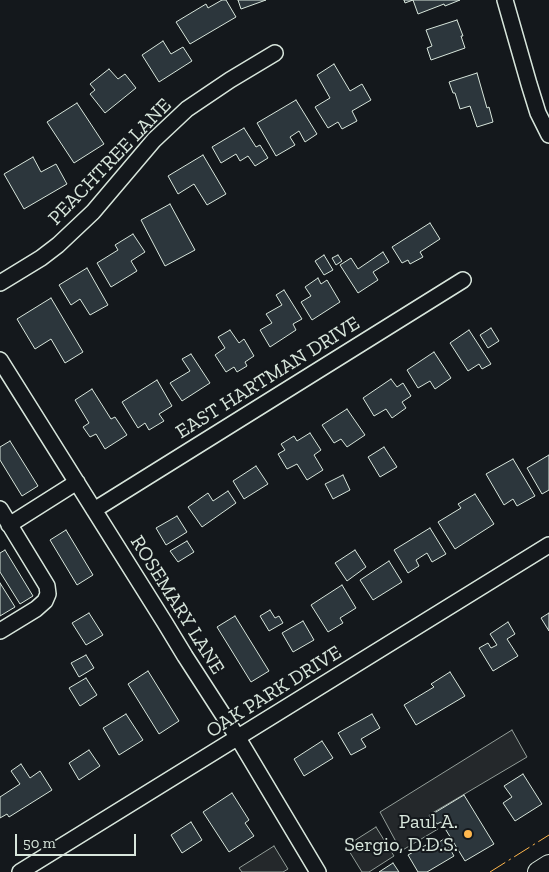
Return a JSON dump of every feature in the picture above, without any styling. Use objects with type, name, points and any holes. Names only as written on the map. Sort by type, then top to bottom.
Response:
[{"type":"main road","points":[[538,872],[549,865]]},
{"type":"street","points":[[505,0],[538,113],[549,135]]},
{"type":"street","name":"PEACHTREE LANE","points":[[0,283],[41,258],[58,245],[93,212],[154,140],[187,110],[230,80],[275,53]]},
{"type":"street","name":"EAST HARTMAN DRIVE","points":[[94,510],[463,280]]},
{"type":"street","name":"ROSEMARY LANE","points":[[0,360],[184,656],[238,738],[318,872]]},
{"type":"street","points":[[9,524],[77,482]]},
{"type":"street","points":[[0,509],[48,586],[48,594],[36,609],[0,631]]},
{"type":"street","name":"OAK PARK DRIVE","points":[[20,872],[549,545]]},
{"type":"shaded area","points":[[512,730],[527,757],[429,815],[438,829],[401,851],[380,812]]},
{"type":"shaded area","points":[[376,827],[394,856],[369,872],[362,872],[346,846]]},
{"type":"shaded area","points":[[274,846],[288,869],[283,872],[242,872],[239,868]]},
{"type":"building","points":[[222,0],[226,0],[236,17],[190,44],[176,22],[206,4],[208,8]]},
{"type":"building","points":[[238,0],[266,0],[241,9]]},
{"type":"building","points":[[413,0],[460,0],[418,14]]},
{"type":"building","points":[[457,20],[465,48],[431,60],[427,48],[432,46],[426,30]]},
{"type":"building","points":[[163,41],[171,54],[183,47],[192,61],[159,82],[142,55]]},
{"type":"building","points":[[334,64],[350,91],[362,84],[371,100],[352,111],[357,121],[342,129],[338,122],[328,128],[315,107],[330,98],[317,75]]},
{"type":"building","points":[[109,69],[118,79],[125,74],[136,88],[105,113],[90,94],[95,90],[90,84]]},
{"type":"building","points":[[477,73],[493,122],[477,127],[470,106],[460,109],[449,82]]},
{"type":"building","points":[[296,100],[317,134],[305,142],[299,131],[290,137],[295,145],[276,156],[257,123]]},
{"type":"building","points":[[77,103],[104,144],[74,163],[47,122]]},
{"type":"building","points":[[244,128],[256,147],[260,145],[268,158],[255,166],[248,156],[240,161],[236,154],[221,163],[212,147]]},
{"type":"building","points":[[203,155],[226,194],[207,205],[194,184],[178,194],[168,176]]},
{"type":"building","points":[[33,157],[41,172],[56,164],[67,184],[24,209],[4,174]]},
{"type":"building","points":[[170,204],[195,250],[165,266],[141,220]]},
{"type":"building","points":[[430,223],[440,239],[420,252],[423,257],[410,264],[408,260],[402,263],[392,247]]},
{"type":"building","points":[[133,234],[145,252],[131,261],[137,271],[111,287],[97,263],[118,250],[115,245]]},
{"type":"building","points":[[383,252],[389,262],[373,272],[378,280],[358,293],[340,265],[351,258],[358,269]]},
{"type":"building","points":[[324,255],[333,270],[324,275],[315,261]]},
{"type":"building","points":[[338,255],[342,261],[336,265],[332,258]]},
{"type":"building","points":[[87,268],[108,305],[90,315],[80,299],[71,305],[59,285]]},
{"type":"building","points":[[318,278],[321,284],[327,280],[340,302],[312,320],[301,302],[311,296],[305,287]]},
{"type":"building","points":[[284,290],[302,319],[293,324],[296,330],[270,347],[260,330],[272,323],[266,314],[282,305],[276,295]]},
{"type":"building","points":[[51,298],[83,352],[65,363],[51,339],[35,349],[17,319]]},
{"type":"building","points":[[491,328],[499,341],[488,348],[480,335]]},
{"type":"building","points":[[230,330],[239,343],[244,339],[254,356],[245,362],[247,366],[237,372],[234,367],[226,372],[215,355],[225,348],[218,337]]},
{"type":"building","points":[[469,330],[491,364],[482,369],[479,364],[468,371],[450,343]]},
{"type":"building","points":[[434,352],[451,378],[435,389],[430,381],[418,388],[407,370]]},
{"type":"building","points":[[191,354],[210,383],[182,401],[170,383],[190,371],[182,359]]},
{"type":"building","points":[[391,379],[397,387],[403,383],[411,396],[402,402],[406,408],[392,418],[386,409],[374,416],[363,398]]},
{"type":"building","points":[[157,380],[172,406],[159,414],[164,421],[149,430],[145,423],[138,428],[122,402]]},
{"type":"building","points":[[92,389],[111,419],[115,417],[127,435],[105,449],[96,434],[90,437],[83,427],[89,423],[75,400]]},
{"type":"building","points":[[347,409],[365,435],[347,447],[341,439],[334,443],[322,425]]},
{"type":"building","points":[[310,433],[321,450],[314,455],[323,470],[307,480],[297,464],[287,469],[278,454],[285,450],[281,444],[294,436],[297,441]]},
{"type":"building","points":[[10,441],[38,486],[22,496],[0,460],[0,447]]},
{"type":"building","points":[[384,447],[397,467],[380,477],[368,457]]},
{"type":"building","points":[[549,455],[549,490],[542,494],[527,468]]},
{"type":"building","points":[[513,459],[535,496],[517,506],[513,499],[504,505],[486,474]]},
{"type":"building","points":[[256,466],[268,484],[244,499],[233,481]]},
{"type":"building","points":[[343,475],[350,490],[333,499],[325,484]]},
{"type":"building","points":[[228,491],[236,503],[202,527],[188,507],[208,493],[213,501]]},
{"type":"building","points":[[475,494],[494,524],[455,549],[438,522],[461,508],[458,504]]},
{"type":"building","points":[[177,516],[187,532],[166,545],[156,528]]},
{"type":"building","points":[[430,528],[446,554],[432,562],[427,553],[416,560],[419,566],[408,573],[394,550]]},
{"type":"building","points":[[66,530],[93,575],[77,585],[50,540]]},
{"type":"building","points":[[187,541],[194,552],[178,562],[170,551]]},
{"type":"building","points":[[5,550],[33,596],[20,604],[0,572],[0,553]]},
{"type":"building","points":[[355,550],[366,567],[347,581],[335,563]]},
{"type":"building","points":[[389,561],[402,582],[373,600],[360,580]]},
{"type":"building","points":[[0,583],[15,607],[0,616]]},
{"type":"building","points":[[342,585],[356,608],[340,618],[343,623],[328,632],[311,605]]},
{"type":"building","points":[[270,610],[275,618],[279,616],[283,623],[269,631],[260,616]]},
{"type":"building","points":[[89,613],[103,635],[86,645],[72,623]]},
{"type":"building","points":[[549,613],[549,631],[541,618]]},
{"type":"building","points":[[235,616],[269,671],[251,682],[217,627]]},
{"type":"building","points":[[303,621],[314,640],[293,652],[282,633]]},
{"type":"building","points":[[508,622],[515,634],[507,639],[518,656],[493,671],[479,648],[488,643],[491,648],[497,645],[490,634]]},
{"type":"building","points":[[86,655],[94,668],[79,677],[71,663]]},
{"type":"building","points":[[148,671],[179,721],[159,734],[128,684]]},
{"type":"building","points":[[450,672],[465,696],[416,725],[404,705],[434,687],[431,684]]},
{"type":"building","points":[[86,678],[97,695],[80,706],[69,688]]},
{"type":"building","points":[[126,714],[143,740],[119,755],[103,728]]},
{"type":"building","points":[[372,714],[380,728],[361,739],[366,747],[351,755],[338,733]]},
{"type":"building","points":[[322,741],[333,758],[304,776],[294,759]]},
{"type":"building","points":[[89,750],[100,766],[79,780],[69,763]]},
{"type":"building","points":[[21,764],[30,778],[40,771],[52,790],[9,817],[7,814],[0,818],[0,797],[20,784],[11,771]]},
{"type":"building","points":[[523,774],[542,804],[515,821],[503,803],[512,797],[504,786]]},
{"type":"building","points":[[232,793],[249,820],[245,823],[254,836],[229,852],[203,812]]},
{"type":"building","name":"Paul A. Sergio, D.D.S.","points":[[464,795],[494,844],[465,861],[441,822],[437,824],[431,815]]},
{"type":"building","points":[[191,822],[202,840],[182,853],[171,835]]},
{"type":"building","points":[[444,839],[454,856],[427,872],[418,872],[408,855],[426,845],[428,849]]},
{"type":"building","points":[[393,863],[399,872],[379,872]]},
{"type":"power","points":[[490,872],[549,835]]},
{"type":"place","name":"Paul A. Sergio, D.D.S.","points":[[468,834]]}]
